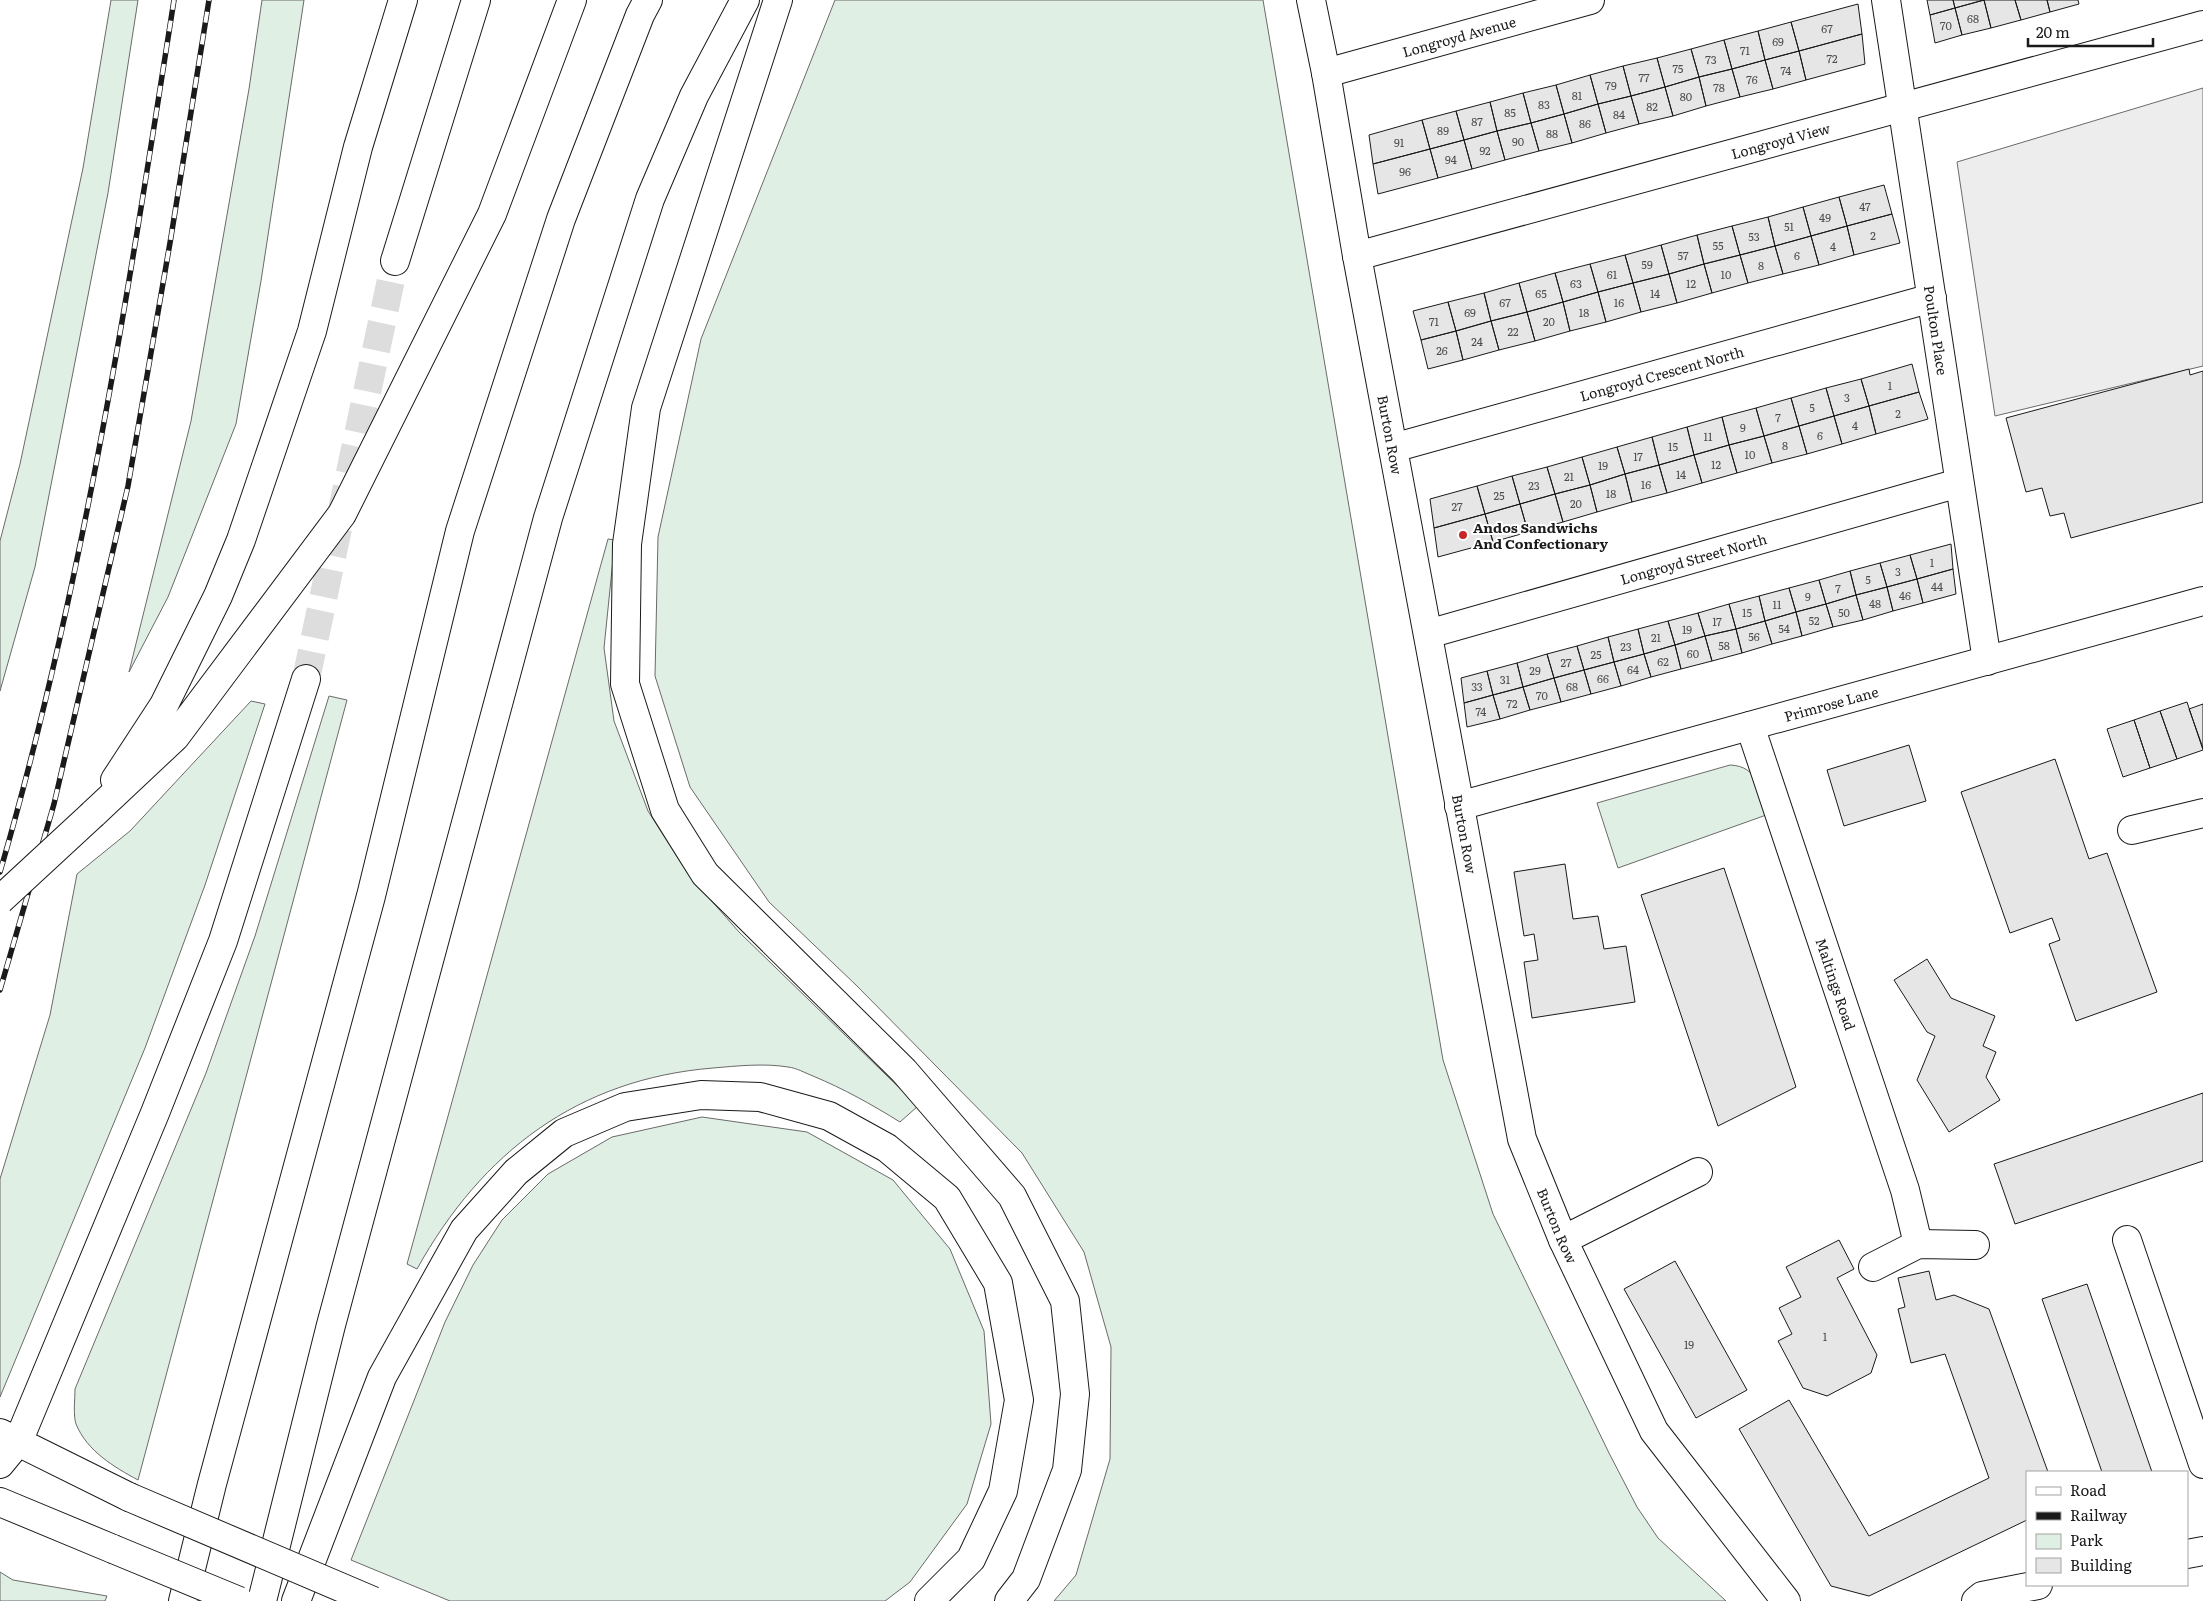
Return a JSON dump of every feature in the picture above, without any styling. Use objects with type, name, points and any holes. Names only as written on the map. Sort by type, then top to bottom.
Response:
[{"type":"main road","points":[[93,814],[164,705],[218,596],[241,540],[312,332],[358,146],[403,0]]},
{"type":"main road","points":[[395,261],[476,0]]},
{"type":"main road","points":[[0,900],[175,737],[342,514],[492,214],[572,0]]},
{"type":"main road","points":[[183,1601],[371,896],[460,532],[561,219],[640,15],[648,0]]},
{"type":"main road","points":[[262,1601],[334,1316],[548,518],[650,199],[694,96],[744,0]]},
{"type":"main road","points":[[778,0],[646,408],[628,544],[625,684],[665,810],[705,874],[904,1071],[1012,1196],[1065,1300],[1075,1394],[1067,1470],[1026,1580],[1009,1601]]},
{"type":"main road","name":"Burton Row","points":[[1311,0],[1522,1139],[1563,1240],[1654,1431],[1786,1601]]},
{"type":"main road","name":"Longroyd Avenue","points":[[1326,73],[1590,0]]},
{"type":"main road","name":"Poulton Place","points":[[1886,0],[1987,661]]},
{"type":"main road","name":"Longroyd View","points":[[1357,256],[2203,25]]},
{"type":"main road","name":"Longroyd Crescent North","points":[[1393,448],[1932,298]]},
{"type":"main road","name":"Longroyd Street North","points":[[1428,634],[1959,483]]},
{"type":"main road","name":"Primrose Lane","points":[[1459,806],[2203,602]]},
{"type":"main road","points":[[0,1464],[9,1437],[155,1113],[223,941],[306,679]]},
{"type":"main road","name":"Maltings Road","points":[[1750,726],[1905,1190],[1918,1244]]},
{"type":"main road","points":[[2132,830],[2203,813]]},
{"type":"main road","points":[[296,1601],[382,1377],[464,1230],[516,1172],[564,1133],[625,1107],[701,1095],[760,1097],[829,1116],[887,1148],[947,1198],[998,1283],[1019,1400],[1003,1491],[971,1559],[929,1601]]},
{"type":"main road","points":[[1563,1240],[1698,1172]]},
{"type":"main road","points":[[2127,1240],[2203,1464]]},
{"type":"main road","points":[[1873,1267],[1918,1244],[1975,1245]]},
{"type":"main road","points":[[9,1437],[129,1497],[373,1601]]},
{"type":"main road","points":[[0,1502],[239,1601]]},
{"type":"main road","points":[[2188,1554],[2203,1550]]},
{"type":"main road","points":[[1976,1601],[1982,1596],[2033,1586]]},
{"type":"green space","points":[[111,0],[138,0],[108,193],[35,567],[0,691],[0,541],[20,464],[83,168]]},
{"type":"green space","points":[[262,0],[304,0],[261,281],[236,424],[168,597],[129,672],[191,421],[249,89]]},
{"type":"green space","points":[[835,0],[1263,0],[1443,1060],[1493,1214],[1637,1507],[1658,1538],[1726,1601],[1054,1601],[1076,1575],[1110,1459],[1111,1347],[1084,1252],[1022,1153],[856,985],[769,902],[690,787],[655,676],[658,537],[701,339]]},
{"type":"green space","points":[[608,539],[615,540],[604,648],[614,721],[648,811],[688,874],[739,932],[918,1106],[900,1122],[857,1097],[795,1068],[770,1065],[713,1068],[664,1075],[619,1088],[577,1106],[539,1129],[504,1157],[472,1190],[443,1227],[417,1269],[407,1264]]},
{"type":"green space","points":[[329,696],[347,700],[138,1480],[102,1457],[81,1434],[75,1420],[75,1389],[206,1073],[255,936]]},
{"type":"green space","points":[[251,701],[265,704],[205,885],[145,1048],[0,1397],[0,1179],[50,1015],[77,874],[130,831]]},
{"type":"green space","points":[[1730,765],[1740,766],[1753,775],[1769,814],[1618,868],[1597,803]]},
{"type":"green space","points":[[702,1117],[807,1132],[893,1180],[950,1249],[984,1331],[991,1424],[967,1504],[910,1582],[885,1601],[450,1601],[351,1560],[445,1322],[473,1265],[502,1220],[548,1174],[612,1137]]},
{"type":"green space","points":[[0,1572],[13,1580],[107,1596],[105,1601],[0,1601]]},
{"type":"shaded area","points":[[2203,88],[2203,366],[1995,416],[1957,162]]},
{"type":"building","points":[[1927,0],[1953,0],[1955,8],[1930,15]]},
{"type":"building","points":[[1953,0],[1984,0],[1955,8]]},
{"type":"building","points":[[1984,0],[2015,0],[2021,20],[1991,28]]},
{"type":"building","points":[[1984,0],[1991,28],[1962,35],[1955,8]]},
{"type":"building","points":[[2015,0],[2047,0],[2050,12],[2021,20]]},
{"type":"building","points":[[2047,0],[2078,0],[2079,4],[2050,12]]},
{"type":"building","points":[[1858,4],[1862,34],[1799,51],[1791,22]]},
{"type":"building","points":[[1955,8],[1962,35],[1935,43],[1930,15]]},
{"type":"building","points":[[1791,22],[1799,51],[1765,60],[1758,31]]},
{"type":"building","points":[[1758,31],[1765,60],[1732,69],[1724,40]]},
{"type":"building","points":[[1862,34],[1865,64],[1806,80],[1799,51]]},
{"type":"building","points":[[1724,40],[1732,69],[1699,77],[1691,49]]},
{"type":"building","points":[[1691,49],[1699,77],[1665,87],[1657,58]]},
{"type":"building","points":[[1799,51],[1806,80],[1773,89],[1765,60]]},
{"type":"building","points":[[1657,58],[1665,87],[1631,96],[1623,66]]},
{"type":"building","points":[[1765,60],[1773,89],[1740,97],[1732,69]]},
{"type":"building","points":[[1623,66],[1631,96],[1598,104],[1590,75]]},
{"type":"building","points":[[1732,69],[1740,97],[1706,106],[1699,77]]},
{"type":"building","points":[[1590,75],[1598,104],[1564,114],[1556,85]]},
{"type":"building","points":[[1699,77],[1706,106],[1673,116],[1665,87]]},
{"type":"building","points":[[1556,85],[1564,114],[1531,123],[1523,93]]},
{"type":"building","points":[[1665,87],[1673,116],[1639,124],[1631,96]]},
{"type":"building","points":[[1523,93],[1531,123],[1497,131],[1490,102]]},
{"type":"building","points":[[1631,96],[1639,124],[1606,133],[1598,104]]},
{"type":"building","points":[[1490,102],[1497,131],[1464,140],[1456,111]]},
{"type":"building","points":[[1598,104],[1606,133],[1572,143],[1564,114]]},
{"type":"building","points":[[1456,111],[1464,140],[1430,149],[1422,120]]},
{"type":"building","points":[[1564,114],[1572,143],[1539,151],[1531,123]]},
{"type":"building","points":[[1422,120],[1430,149],[1373,164],[1369,135]]},
{"type":"building","points":[[1531,123],[1539,151],[1505,160],[1497,131]]},
{"type":"building","points":[[1497,131],[1505,160],[1472,169],[1464,140]]},
{"type":"building","points":[[1464,140],[1472,169],[1438,178],[1430,149]]},
{"type":"building","points":[[1430,149],[1438,178],[1378,194],[1373,164]]},
{"type":"building","points":[[1884,185],[1892,214],[1847,226],[1839,197]]},
{"type":"building","points":[[1839,197],[1847,226],[1811,236],[1803,207]]},
{"type":"building","points":[[1803,207],[1811,236],[1775,246],[1768,217]]},
{"type":"building","points":[[1892,214],[1900,243],[1854,255],[1847,226]]},
{"type":"building","points":[[1768,217],[1775,246],[1740,255],[1732,226]]},
{"type":"building","points":[[1732,226],[1740,255],[1704,264],[1697,235]]},
{"type":"building","points":[[1847,226],[1854,255],[1819,265],[1811,236]]},
{"type":"building","points":[[1697,235],[1704,264],[1669,274],[1661,245]]},
{"type":"building","points":[[1811,236],[1819,265],[1783,274],[1775,246]]},
{"type":"building","points":[[1661,245],[1669,274],[1633,283],[1625,255]]},
{"type":"building","points":[[1775,246],[1783,274],[1748,283],[1740,255]]},
{"type":"building","points":[[1625,255],[1633,283],[1598,292],[1590,264]]},
{"type":"building","points":[[1740,255],[1748,283],[1712,293],[1704,264]]},
{"type":"building","points":[[1590,264],[1598,292],[1563,302],[1555,273]]},
{"type":"building","points":[[1704,264],[1712,293],[1677,303],[1669,274]]},
{"type":"building","points":[[1555,273],[1563,302],[1527,312],[1519,283]]},
{"type":"building","points":[[1669,274],[1677,303],[1641,312],[1633,283]]},
{"type":"building","points":[[1519,283],[1527,312],[1491,321],[1484,293]]},
{"type":"building","points":[[1633,283],[1641,312],[1606,322],[1598,292]]},
{"type":"building","points":[[1598,292],[1606,322],[1570,331],[1563,302]]},
{"type":"building","points":[[1484,293],[1491,321],[1456,331],[1448,302]]},
{"type":"building","points":[[1448,302],[1456,331],[1421,340],[1413,311]]},
{"type":"building","points":[[1563,302],[1570,331],[1535,341],[1527,312]]},
{"type":"building","points":[[1527,312],[1535,341],[1499,350],[1491,321]]},
{"type":"building","points":[[1491,321],[1499,350],[1463,360],[1456,331]]},
{"type":"building","points":[[1456,331],[1463,360],[1428,369],[1421,340]]},
{"type":"building","points":[[1912,364],[1919,392],[1869,406],[1861,379]]},
{"type":"building","points":[[2189,369],[2190,375],[2203,371],[2203,502],[2071,538],[2064,513],[2050,516],[2042,488],[2026,492],[2006,418]]},
{"type":"building","points":[[1861,379],[1869,406],[1834,416],[1826,388]]},
{"type":"building","points":[[1826,388],[1834,416],[1799,426],[1791,398]]},
{"type":"building","points":[[1919,392],[1928,419],[1876,434],[1869,406]]},
{"type":"building","points":[[1791,398],[1799,426],[1764,436],[1756,408]]},
{"type":"building","points":[[1869,406],[1876,434],[1842,444],[1834,416]]},
{"type":"building","points":[[1756,408],[1764,436],[1729,445],[1722,417]]},
{"type":"building","points":[[1834,416],[1842,444],[1807,454],[1799,426]]},
{"type":"building","points":[[1722,417],[1729,445],[1694,455],[1687,427]]},
{"type":"building","points":[[1799,426],[1807,454],[1772,463],[1764,436]]},
{"type":"building","points":[[1687,427],[1694,455],[1659,465],[1652,437]]},
{"type":"building","points":[[1764,436],[1772,463],[1737,473],[1729,445]]},
{"type":"building","points":[[1652,437],[1659,465],[1625,474],[1617,447]]},
{"type":"building","points":[[1729,445],[1737,473],[1702,483],[1694,455]]},
{"type":"building","points":[[1617,447],[1625,474],[1590,485],[1582,457]]},
{"type":"building","points":[[1694,455],[1702,483],[1667,493],[1659,465]]},
{"type":"building","points":[[1582,457],[1590,485],[1555,494],[1547,467]]},
{"type":"building","points":[[1659,465],[1667,493],[1632,502],[1625,474]]},
{"type":"building","points":[[1547,467],[1555,494],[1520,504],[1512,476]]},
{"type":"building","points":[[1625,474],[1632,502],[1597,512],[1590,485]]},
{"type":"building","points":[[1512,476],[1520,504],[1485,514],[1477,486]]},
{"type":"building","points":[[1590,485],[1597,512],[1563,522],[1555,494]]},
{"type":"building","points":[[1477,486],[1485,514],[1434,528],[1430,499]]},
{"type":"building","points":[[1555,494],[1563,522],[1528,532],[1520,504]]},
{"type":"building","points":[[1520,504],[1528,532],[1493,542],[1485,514]]},
{"type":"building","name":"Andos Sandwichs And Confectionary","points":[[1485,514],[1493,542],[1438,557],[1434,528]]},
{"type":"building","points":[[1951,544],[1953,569],[1917,579],[1910,555]]},
{"type":"building","points":[[1910,555],[1917,579],[1887,587],[1880,563]]},
{"type":"building","points":[[1880,563],[1887,587],[1856,595],[1850,571]]},
{"type":"building","points":[[1953,569],[1956,594],[1923,603],[1917,579]]},
{"type":"building","points":[[1850,571],[1856,595],[1826,604],[1819,580]]},
{"type":"building","points":[[1917,579],[1923,603],[1893,611],[1887,587]]},
{"type":"building","points":[[1819,580],[1826,604],[1796,612],[1789,588]]},
{"type":"building","points":[[1887,587],[1893,611],[1863,620],[1856,595]]},
{"type":"building","points":[[1789,588],[1796,612],[1765,621],[1759,596]]},
{"type":"building","points":[[1856,595],[1863,620],[1833,627],[1826,604]]},
{"type":"building","points":[[1759,596],[1765,621],[1736,629],[1729,604]]},
{"type":"building","points":[[1729,604],[1736,629],[1705,636],[1698,613]]},
{"type":"building","points":[[1826,604],[1833,627],[1802,636],[1796,612]]},
{"type":"building","points":[[1796,612],[1802,636],[1772,644],[1765,621]]},
{"type":"building","points":[[1698,613],[1705,636],[1675,645],[1668,621]]},
{"type":"building","points":[[1668,621],[1675,645],[1644,654],[1638,629]]},
{"type":"building","points":[[1765,621],[1772,644],[1742,653],[1736,629]]},
{"type":"building","points":[[1638,629],[1644,654],[1614,662],[1608,637]]},
{"type":"building","points":[[1736,629],[1742,653],[1712,661],[1705,636]]},
{"type":"building","points":[[1705,636],[1712,661],[1681,669],[1675,645]]},
{"type":"building","points":[[1608,637],[1614,662],[1584,670],[1577,646]]},
{"type":"building","points":[[1675,645],[1681,669],[1651,677],[1644,654]]},
{"type":"building","points":[[1577,646],[1584,670],[1554,678],[1547,654]]},
{"type":"building","points":[[1547,654],[1554,678],[1523,687],[1517,663]]},
{"type":"building","points":[[1644,654],[1651,677],[1621,686],[1614,662]]},
{"type":"building","points":[[1614,662],[1621,686],[1591,694],[1584,670]]},
{"type":"building","points":[[1517,663],[1523,687],[1493,695],[1487,671]]},
{"type":"building","points":[[1584,670],[1591,694],[1561,702],[1554,678]]},
{"type":"building","points":[[1487,671],[1493,695],[1464,703],[1461,678]]},
{"type":"building","points":[[1554,678],[1561,702],[1530,710],[1523,687]]},
{"type":"building","points":[[1523,687],[1530,710],[1500,719],[1493,695]]},
{"type":"building","points":[[1493,695],[1500,719],[1467,727],[1464,703]]},
{"type":"building","points":[[2187,702],[2203,750],[2177,759],[2160,711]]},
{"type":"building","points":[[2203,704],[2203,748],[2189,709]]},
{"type":"building","points":[[2160,711],[2177,759],[2150,768],[2134,720]]},
{"type":"building","points":[[2134,720],[2150,768],[2123,777],[2107,729]]},
{"type":"building","points":[[1909,745],[1926,801],[1844,826],[1827,770]]},
{"type":"building","points":[[2055,759],[2089,859],[2107,853],[2157,992],[2076,1021],[2049,944],[2060,940],[2052,918],[2010,933],[1961,792]]},
{"type":"building","points":[[1565,864],[1573,919],[1598,916],[1604,949],[1626,946],[1635,1002],[1532,1018],[1524,962],[1538,960],[1534,934],[1524,936],[1514,872]]},
{"type":"building","points":[[1724,868],[1796,1087],[1718,1126],[1641,895]]},
{"type":"building","points":[[1927,959],[1951,998],[1995,1016],[1983,1046],[1996,1052],[1986,1077],[2000,1100],[1949,1132],[1917,1080],[1935,1036],[1927,1032],[1894,980]]},
{"type":"building","points":[[2203,1093],[2203,1161],[2015,1224],[1994,1164]]},
{"type":"building","points":[[1839,1240],[1854,1269],[1837,1278],[1877,1355],[1871,1373],[1827,1396],[1803,1388],[1778,1341],[1792,1334],[1779,1308],[1801,1297],[1786,1267]]},
{"type":"building","points":[[1675,1261],[1747,1390],[1696,1418],[1624,1289]]},
{"type":"building","points":[[1929,1271],[1936,1300],[1954,1295],[1989,1309],[2048,1471],[2026,1471],[2026,1520],[1869,1596],[1831,1586],[1739,1429],[1789,1400],[1869,1536],[1989,1478],[1945,1354],[1911,1363],[1898,1309],[1905,1307],[1898,1278]]},
{"type":"building","points":[[2087,1284],[2152,1471],[2102,1471],[2042,1299]]},
{"type":"tunnel","points":[[306,679],[395,261]]},
{"type":"railway","points":[[0,872],[56,657],[101,439],[121,330],[174,0]]},
{"type":"railway","points":[[0,990],[54,804],[128,486],[209,0]]},
{"type":"place","name":"Andos Sandwichs And Confectionary","points":[[1463,535]]}]
